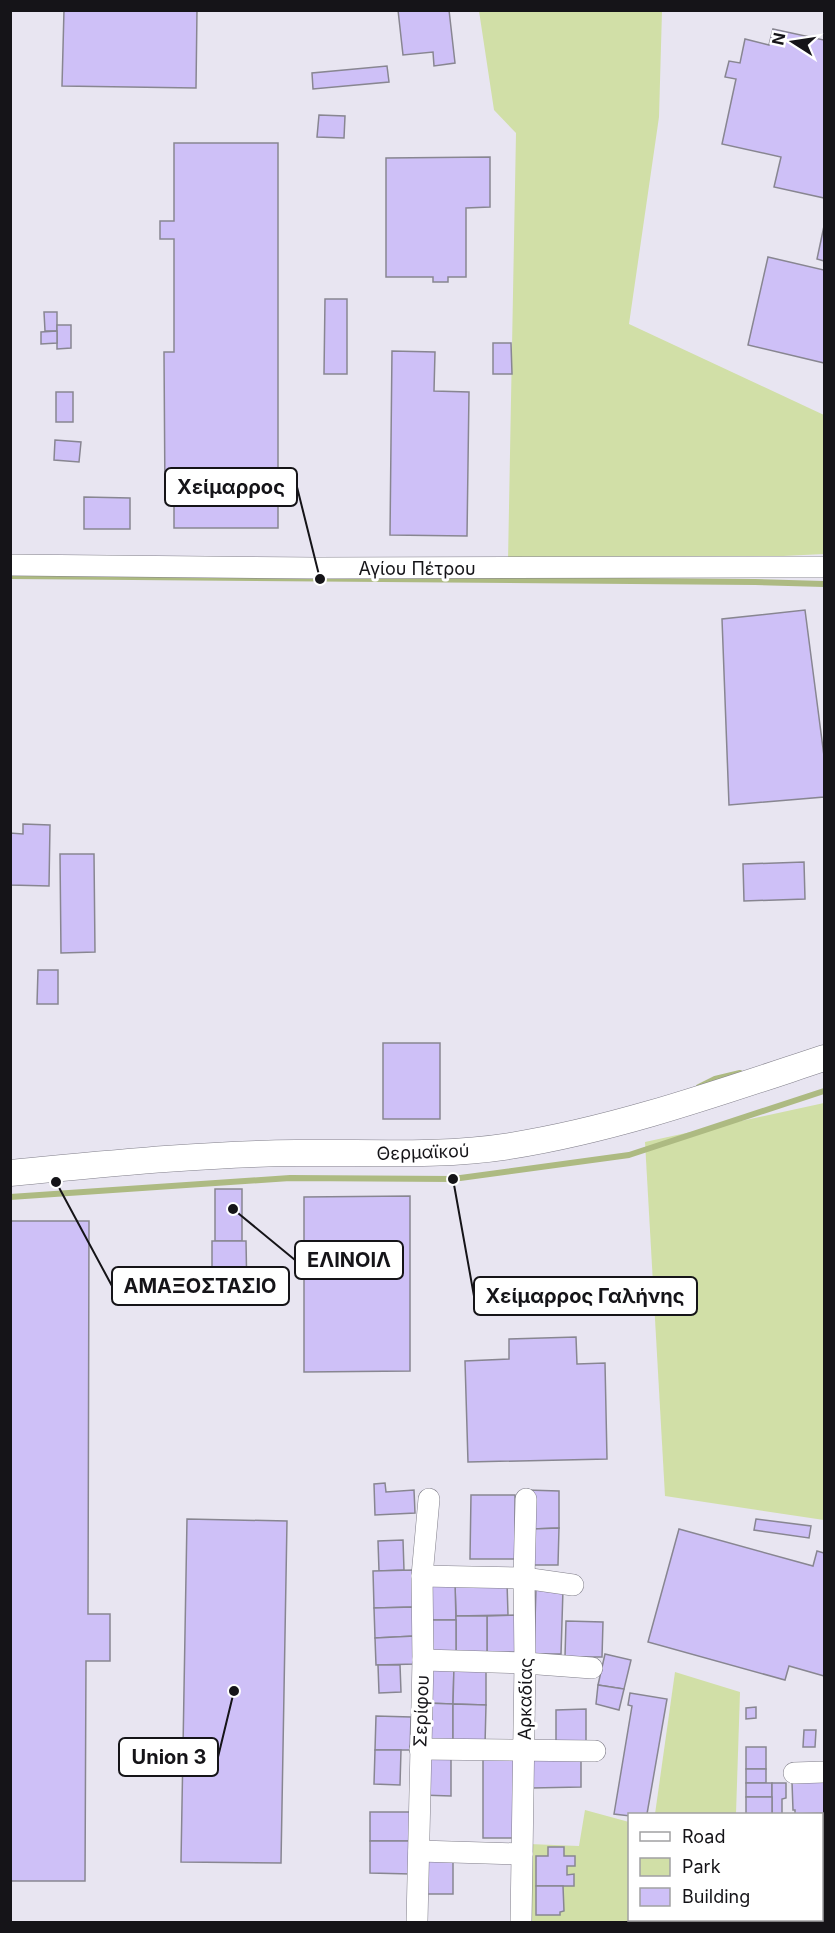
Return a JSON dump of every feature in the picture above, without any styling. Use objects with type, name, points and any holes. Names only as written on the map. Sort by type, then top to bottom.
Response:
[{"type":"street","name":"Αγίου Πέτρου","points":[[10,565],[316,568],[825,567]]},
{"type":"street","name":"Θερμαϊκού","points":[[10,1173],[222,1156],[296,1153],[418,1153],[509,1146],[633,1119],[825,1058]]},
{"type":"street","name":"Σερίφου","points":[[417,1923],[423,1660],[422,1576],[429,1499]]},
{"type":"street","name":"Αρκαδίας","points":[[521,1923],[526,1499]]},
{"type":"street","points":[[422,1576],[524,1578],[573,1585]]},
{"type":"street","points":[[423,1660],[525,1663],[592,1668]]},
{"type":"street","points":[[420,1749],[595,1751]]},
{"type":"street","points":[[794,1773],[825,1772]]},
{"type":"street","points":[[419,1851],[522,1854]]},
{"type":"green space","points":[[479,11],[662,11],[659,117],[629,324],[824,415],[824,554],[508,561],[516,133],[494,110]]},
{"type":"green space","points":[[824,1103],[824,1520],[665,1496],[645,1142]]},
{"type":"green space","points":[[675,1672],[740,1692],[736,1813],[655,1813]]},
{"type":"green space","points":[[585,1810],[628,1822],[628,1921],[823,1921],[824,1816],[824,1922],[532,1922],[529,1844],[579,1846]]},
{"type":"building","points":[[64,10],[197,10],[196,88],[62,86]]},
{"type":"building","points":[[398,10],[449,10],[455,63],[434,66],[433,52],[403,55]]},
{"type":"building","points":[[773,29],[824,40],[824,198],[774,187],[781,157],[722,144],[736,79],[725,77],[729,61],[740,63],[745,39],[769,45]]},
{"type":"building","points":[[387,66],[389,82],[313,89],[312,73]]},
{"type":"building","points":[[319,115],[345,116],[344,138],[317,137]]},
{"type":"building","points":[[174,143],[278,143],[278,528],[174,528],[174,498],[165,498],[164,352],[174,352],[174,239],[160,239],[160,221],[174,221]]},
{"type":"building","points":[[490,157],[490,207],[466,208],[466,277],[448,277],[448,282],[433,282],[433,277],[386,277],[386,158]]},
{"type":"building","points":[[824,226],[824,261],[817,259]]},
{"type":"building","points":[[768,257],[824,270],[824,363],[748,345]]},
{"type":"building","points":[[325,299],[347,299],[347,374],[324,374]]},
{"type":"building","points":[[44,312],[57,312],[57,331],[45,331]]},
{"type":"building","points":[[57,325],[71,325],[71,348],[57,349]]},
{"type":"building","points":[[57,331],[57,343],[41,344],[41,332]]},
{"type":"building","points":[[493,343],[511,343],[512,374],[493,374]]},
{"type":"building","points":[[392,351],[435,352],[434,391],[469,392],[467,536],[390,535]]},
{"type":"building","points":[[56,392],[73,392],[73,422],[56,422]]},
{"type":"building","points":[[55,440],[81,442],[79,462],[54,460]]},
{"type":"building","points":[[84,497],[130,498],[130,529],[84,529]]},
{"type":"building","points":[[805,610],[824,756],[824,797],[729,805],[722,619]]},
{"type":"building","points":[[23,824],[50,825],[49,886],[10,885],[10,833],[23,834]]},
{"type":"building","points":[[60,854],[94,854],[95,952],[61,953]]},
{"type":"building","points":[[804,862],[805,899],[744,901],[743,864]]},
{"type":"building","points":[[38,970],[58,970],[58,1004],[37,1004]]},
{"type":"building","points":[[383,1043],[440,1043],[440,1119],[383,1119]]},
{"type":"building","points":[[215,1189],[242,1189],[242,1241],[215,1241]]},
{"type":"building","points":[[410,1196],[410,1371],[304,1372],[304,1197]]},
{"type":"building","points":[[10,1221],[89,1221],[88,1614],[110,1614],[110,1661],[86,1661],[85,1881],[10,1881]]},
{"type":"building","points":[[212,1241],[246,1241],[247,1296],[212,1297]]},
{"type":"building","points":[[576,1337],[577,1364],[605,1363],[607,1459],[468,1462],[465,1361],[509,1359],[509,1339]]},
{"type":"building","points":[[385,1483],[386,1492],[414,1490],[415,1513],[375,1515],[374,1484]]},
{"type":"building","points":[[526,1490],[559,1491],[559,1528],[532,1529]]},
{"type":"building","points":[[471,1495],[515,1495],[515,1559],[470,1559]]},
{"type":"building","points":[[187,1519],[287,1521],[281,1863],[181,1862]]},
{"type":"building","points":[[756,1519],[811,1526],[809,1538],[754,1530]]},
{"type":"building","points":[[559,1528],[558,1565],[532,1565],[532,1529]]},
{"type":"building","points":[[679,1529],[813,1566],[817,1551],[824,1553],[824,1676],[789,1666],[785,1680],[648,1642]]},
{"type":"building","points":[[403,1540],[404,1570],[379,1571],[378,1541]]},
{"type":"building","points":[[413,1570],[414,1607],[374,1608],[373,1571]]},
{"type":"building","points":[[507,1582],[508,1615],[456,1616],[455,1583]]},
{"type":"building","points":[[426,1583],[455,1583],[456,1620],[427,1620]]},
{"type":"building","points":[[536,1588],[563,1589],[561,1654],[534,1654]]},
{"type":"building","points":[[414,1607],[415,1636],[375,1638],[374,1608]]},
{"type":"building","points":[[516,1615],[516,1652],[487,1653],[487,1616]]},
{"type":"building","points":[[456,1616],[487,1616],[487,1653],[456,1653]]},
{"type":"building","points":[[427,1620],[456,1620],[456,1653],[427,1654]]},
{"type":"building","points":[[566,1621],[603,1622],[602,1657],[565,1657]]},
{"type":"building","points":[[415,1636],[416,1664],[376,1665],[375,1638]]},
{"type":"building","points":[[605,1654],[631,1660],[624,1689],[598,1685]]},
{"type":"building","points":[[378,1665],[400,1665],[401,1692],[379,1693]]},
{"type":"building","points":[[426,1666],[454,1666],[453,1704],[425,1703]]},
{"type":"building","points":[[454,1666],[486,1667],[486,1705],[453,1704]]},
{"type":"building","points":[[598,1685],[624,1689],[619,1710],[596,1704]]},
{"type":"building","points":[[630,1693],[667,1699],[647,1813],[628,1813],[628,1816],[614,1814],[632,1706],[628,1705]]},
{"type":"building","points":[[425,1703],[453,1704],[453,1744],[424,1744]]},
{"type":"building","points":[[453,1704],[486,1705],[485,1745],[453,1744]]},
{"type":"building","points":[[756,1707],[756,1718],[746,1719],[746,1708]]},
{"type":"building","points":[[586,1709],[586,1742],[556,1742],[556,1710]]},
{"type":"building","points":[[376,1716],[411,1717],[410,1750],[375,1750]]},
{"type":"building","points":[[804,1730],[816,1730],[815,1747],[803,1747]]},
{"type":"building","points":[[746,1747],[766,1747],[766,1769],[746,1769]]},
{"type":"building","points":[[375,1750],[401,1750],[400,1785],[374,1784]]},
{"type":"building","points":[[483,1754],[519,1755],[519,1838],[483,1838]]},
{"type":"building","points":[[581,1754],[581,1787],[532,1788],[531,1755]]},
{"type":"building","points":[[422,1758],[451,1758],[451,1796],[421,1795]]},
{"type":"building","points":[[746,1769],[766,1769],[766,1783],[746,1783]]},
{"type":"building","points":[[824,1781],[824,1813],[795,1813],[792,1782]]},
{"type":"building","points":[[746,1783],[772,1783],[772,1797],[746,1797]]},
{"type":"building","points":[[772,1783],[786,1783],[786,1798],[782,1799],[782,1813],[772,1813]]},
{"type":"building","points":[[746,1797],[772,1797],[772,1813],[746,1813]]},
{"type":"building","points":[[370,1812],[412,1812],[412,1841],[370,1841]]},
{"type":"building","points":[[370,1841],[412,1841],[411,1874],[370,1873]]},
{"type":"building","points":[[548,1847],[564,1847],[564,1856],[575,1856],[575,1866],[567,1866],[567,1875],[574,1874],[574,1886],[536,1886],[536,1856],[548,1856]]},
{"type":"building","points":[[424,1856],[453,1856],[453,1894],[423,1894]]},
{"type":"building","points":[[536,1886],[563,1886],[564,1911],[560,1912],[560,1915],[536,1915]]},
{"type":"waterway","points":[[10,576],[824,584]]},
{"type":"waterway","points":[[699,1087],[715,1079],[740,1073]]},
{"type":"waterway","points":[[10,1197],[290,1178],[453,1179],[629,1155],[824,1091]]},
{"type":"place","name":"Χείμαρρος","points":[[320,579]]},
{"type":"place","name":"Χείμαρρος Γαλήνης","points":[[453,1179]]},
{"type":"place","name":"ΑΜΑΞΟΣΤΑΣΙΟ","points":[[56,1182]]},
{"type":"place","name":"ΕΛΙΝΟΙΛ","points":[[233,1209]]},
{"type":"place","name":"Union 3","points":[[234,1691]]}]
